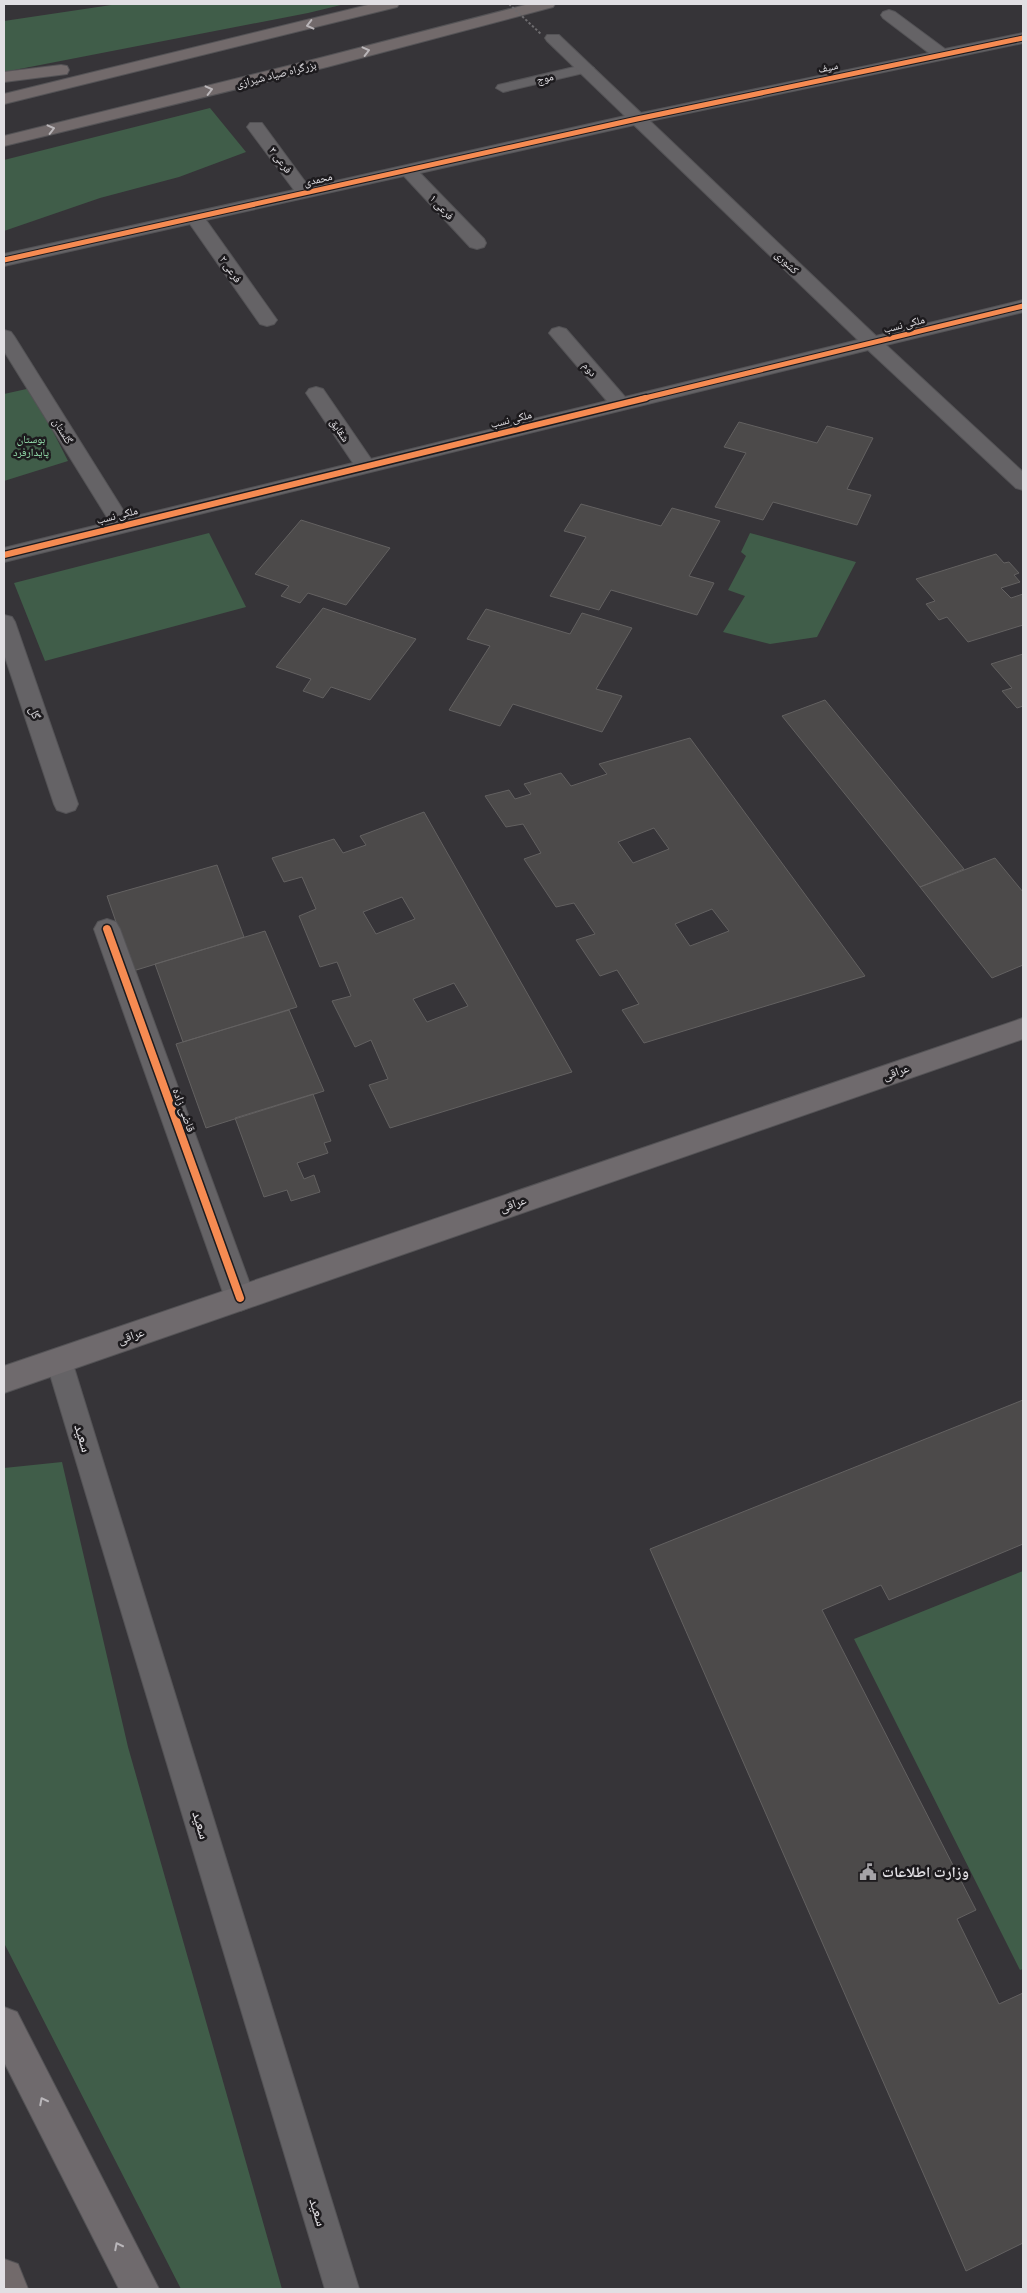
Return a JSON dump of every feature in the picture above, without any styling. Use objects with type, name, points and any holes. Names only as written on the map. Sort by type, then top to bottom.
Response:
[{"type":"highway","points":[[4,99],[391,4]]},
{"type":"highway","name":"بزرگراه صیاد شیرازی","points":[[4,141],[321,63],[547,4]]},
{"type":"highway","points":[[4,77],[189,55]]},
{"type":"highway","points":[[4,86],[189,55]]},
{"type":"highway","points":[[4,2278],[9,2289]]},
{"type":"main road","name":"عراقی","points":[[4,1380],[1023,1028]]},
{"type":"main road","points":[[4,2025],[140,2289]]},
{"type":"street","points":[[889,15],[942,55]]},
{"type":"street","name":"کشوری","points":[[547,36],[587,68],[637,119],[872,343],[1023,483]]},
{"type":"street","name":"سیف","points":[[637,119],[1023,38]]},
{"type":"street","name":"محمدی","points":[[4,260],[637,119]]},
{"type":"street","name":"فرعی ۳","points":[[256,127],[305,193]]},
{"type":"street","name":"فرعی ۱","points":[[408,170],[477,243]]},
{"type":"street","name":"فرعی ۲","points":[[195,218],[267,320]]},
{"type":"street","name":"ملکی نسب","points":[[4,555],[1023,306]]},
{"type":"street","name":"دوم","points":[[560,333],[620,404]]},
{"type":"street","name":"گلستان","points":[[4,336],[122,525]]},
{"type":"street","name":"شقایق","points":[[316,393],[365,466]]},
{"type":"street","name":"گل","points":[[4,622],[66,804]]},
{"type":"street","name":"قاضی زاده","points":[[107,929],[240,1298]]},
{"type":"lane","name":"موج","points":[[503,88],[587,68]]},
{"type":"lane","name":"سعید","points":[[59,1361],[342,2289]]},
{"type":"path","points":[[509,4],[547,36]]},
{"type":"green space","points":[[118,4],[345,4],[308,13],[4,72],[4,21]]},
{"type":"green space","points":[[210,108],[246,152],[179,177],[100,198],[4,231],[4,160]]},
{"type":"green space","name":"بوستان پایدارفرد","points":[[31,388],[68,461],[4,481],[4,394]]},
{"type":"green space","points":[[209,533],[246,607],[45,661],[14,583]]},
{"type":"green space","points":[[750,533],[856,562],[817,637],[770,644],[723,632],[745,596],[728,590],[746,556],[741,552]]},
{"type":"green space","points":[[62,1462],[128,1747],[282,2289],[181,2289],[4,1943],[4,1468]]},
{"type":"green space","points":[[1023,1571],[1023,1969],[1020,1970],[854,1639]]},
{"type":"building","points":[[739,422],[817,443],[827,426],[873,438],[847,489],[871,495],[857,525],[773,502],[763,520],[715,507],[746,453],[724,447]]},
{"type":"building","points":[[581,504],[661,526],[672,508],[720,521],[689,576],[714,583],[697,615],[611,590],[599,610],[550,596],[586,537],[564,531]]},
{"type":"building","points":[[301,520],[390,548],[346,605],[308,593],[300,603],[281,596],[289,586],[255,574]]},
{"type":"building","points":[[996,554],[1004,563],[1009,562],[1019,573],[1014,575],[1020,582],[1001,588],[1011,598],[1023,594],[1023,625],[968,642],[947,617],[939,620],[926,604],[935,601],[916,579]]},
{"type":"building","points":[[323,608],[416,639],[370,700],[331,687],[323,698],[303,691],[311,679],[276,667]]},
{"type":"building","points":[[486,609],[570,634],[582,613],[632,628],[596,689],[622,696],[602,732],[513,704],[500,726],[449,710],[490,646],[467,639]]},
{"type":"building","points":[[1023,654],[1023,706],[1017,708],[1002,691],[1012,688],[991,664]]},
{"type":"building","points":[[825,700],[964,869],[920,887],[782,716]]},
{"type":"building","points":[[690,738],[865,976],[644,1043],[622,1010],[639,1004],[617,970],[600,976],[576,940],[595,934],[574,903],[556,907],[524,859],[541,853],[523,824],[506,827],[485,796],[509,790],[515,799],[531,794],[524,784],[561,773],[571,786],[607,774],[599,764]],"holes":[[[654,828],[669,849],[633,863],[618,842]],[[712,909],[729,931],[690,946],[675,924]]]},
{"type":"building","points":[[424,812],[572,1072],[390,1128],[369,1085],[388,1079],[371,1040],[355,1047],[332,1001],[351,996],[337,962],[320,967],[299,916],[316,909],[302,877],[284,882],[272,858],[334,839],[343,853],[366,845],[360,836]],"holes":[[[402,897],[415,919],[376,934],[363,912]],[[454,983],[468,1006],[427,1022],[413,999]]]},
{"type":"building","points":[[995,858],[1023,892],[1023,965],[992,978],[920,887]]},
{"type":"building","points":[[217,865],[244,937],[133,971],[107,896]]},
{"type":"building","points":[[265,931],[297,1007],[183,1042],[155,964]]},
{"type":"building","points":[[289,1010],[324,1091],[206,1128],[176,1044]]},
{"type":"building","points":[[313,1094],[331,1141],[324,1143],[328,1153],[297,1163],[304,1179],[314,1175],[320,1192],[291,1201],[287,1190],[264,1197],[235,1118]]},
{"type":"building","points":[[1023,1400],[1023,1544],[889,1600],[881,1585],[822,1610],[976,1910],[957,1919],[999,2004],[1023,1993],[1023,2243],[966,2271],[650,1549]]},
{"type":"cycle path","points":[[4,260],[637,119],[1023,38]]},
{"type":"cycle path","points":[[4,555],[1023,306]]},
{"type":"cycle path","points":[[107,929],[240,1298]]},
{"type":"place","name":"وزارت اطلاعات","points":[[868,1872]]}]
